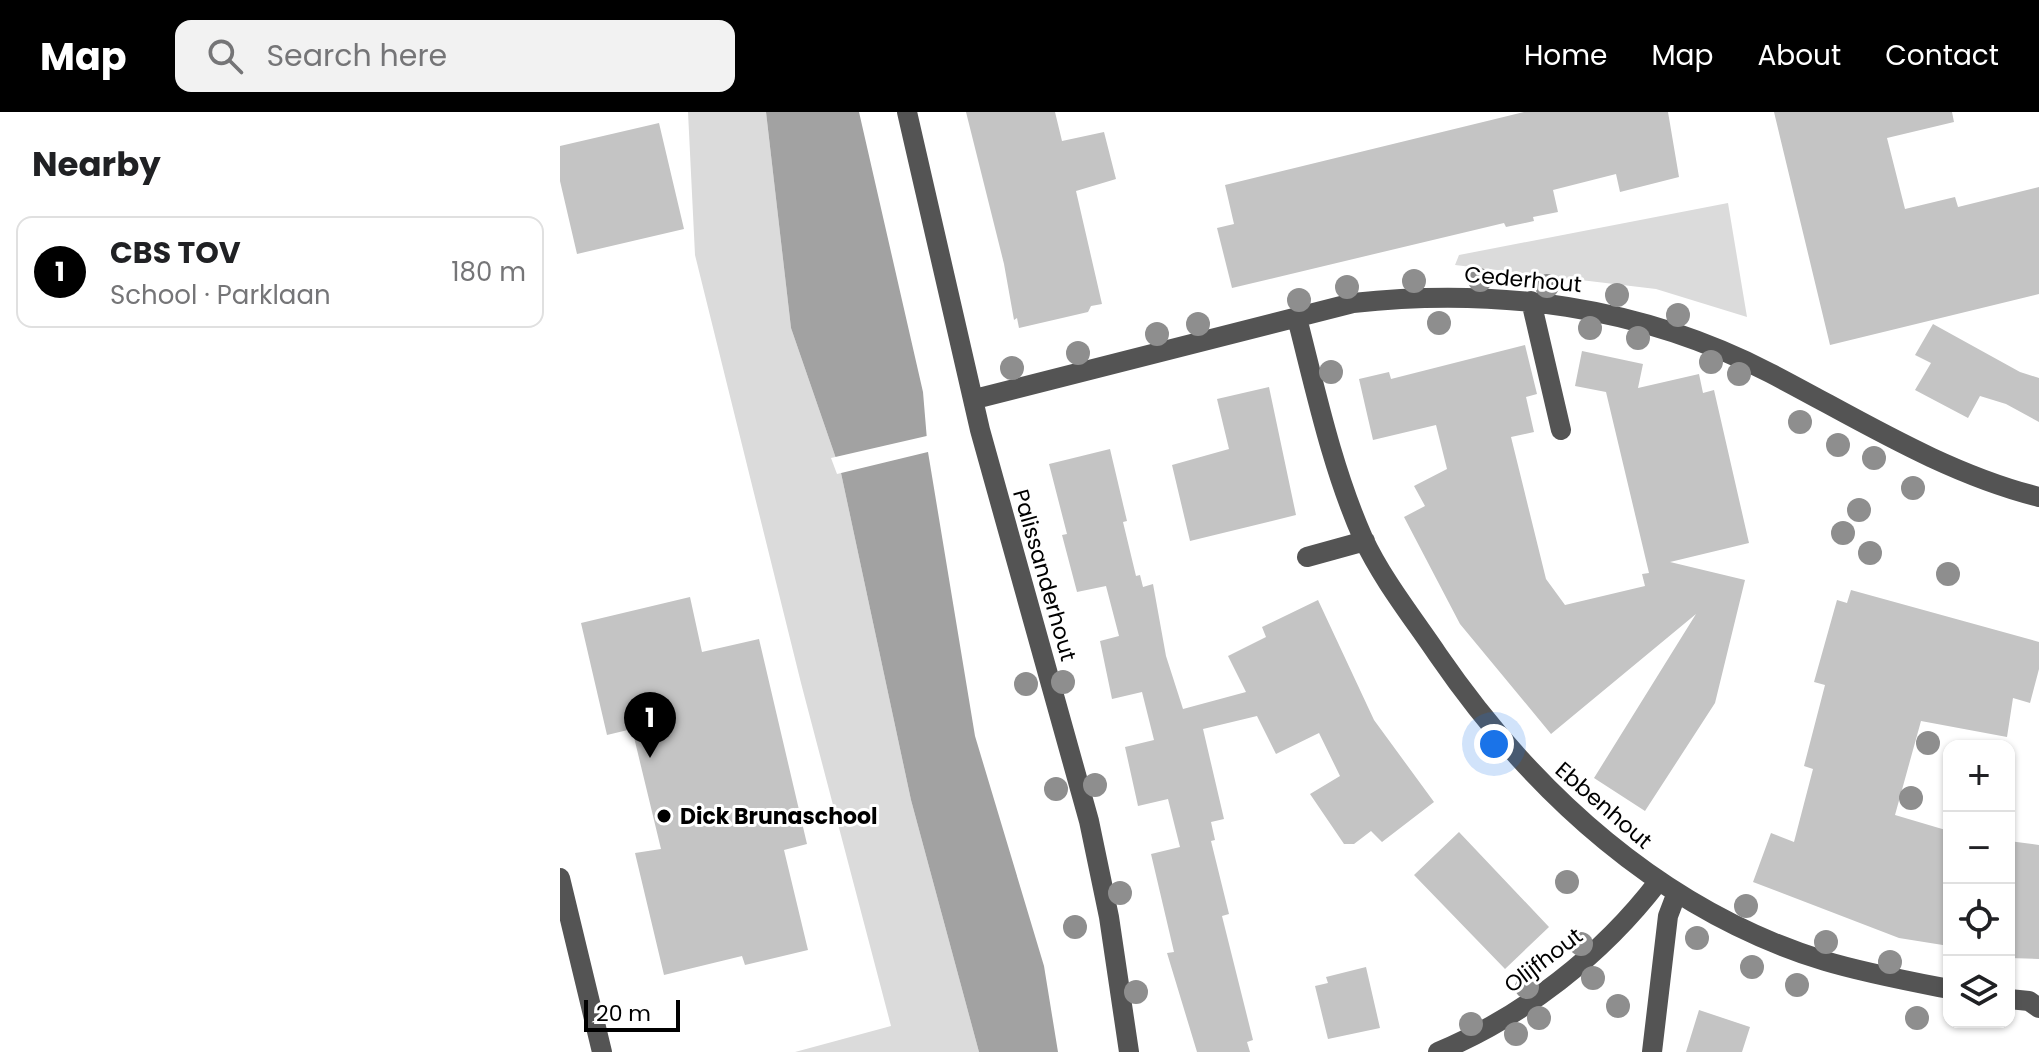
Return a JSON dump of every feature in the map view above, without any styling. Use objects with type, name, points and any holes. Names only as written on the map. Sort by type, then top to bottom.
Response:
[{"type":"street","name":"Palissanderhout","points":[[907,112],[992,473],[1089,821],[1109,917],[1129,1052]]},
{"type":"street","name":"Cederhout","points":[[975,399],[1353,303],[1413,297],[1531,301],[1581,307],[1675,333],[1767,371],[1894,440],[2039,497]]},
{"type":"street","points":[[1531,301],[1561,430]]},
{"type":"street","name":"Ebbenhout","points":[[1297,318],[1338,474],[1365,541],[1472,703],[1551,795],[1676,895],[1732,923],[1824,960],[1943,988]]},
{"type":"street","points":[[1307,557],[1365,541]]},
{"type":"street","points":[[560,878],[602,1052]]},
{"type":"street","name":"Olijfhout","points":[[1438,1052],[1538,996],[1603,944],[1658,882]]},
{"type":"street","points":[[1652,1052],[1668,916],[1676,895]]},
{"type":"street","points":[[2015,1000],[2029,1001],[2039,1008]]},
{"type":"shaded area","points":[[688,112],[766,112],[791,328],[841,473],[911,800],[979,1052],[795,1052],[891,1026],[801,683],[695,255]]},
{"type":"shaded area","points":[[766,112],[859,112],[923,392],[928,452],[975,736],[1044,966],[1058,1052],[979,1052],[911,800],[841,473],[791,328]]},
{"type":"shaded area","points":[[1728,203],[1747,317],[1656,289],[1455,265],[1459,255]]},
{"type":"pier","points":[[931,435],[932,451],[837,474],[831,458]]},
{"type":"building","points":[[966,112],[1055,112],[1062,141],[1104,132],[1116,179],[1076,191],[1102,304],[1091,306],[1088,312],[1019,328],[1017,318],[1014,320],[1004,264]]},
{"type":"building","points":[[1524,112],[1668,112],[1679,177],[1620,192],[1616,174],[1553,190],[1558,212],[1533,217],[1534,221],[1506,227],[1504,223],[1232,288],[1217,228],[1234,224],[1225,185]]},
{"type":"building","points":[[1774,112],[1952,112],[1954,122],[1887,138],[1905,209],[1955,197],[1958,207],[2039,187],[2039,294],[1830,345]]},
{"type":"building","points":[[659,123],[684,229],[577,254],[560,181],[560,146]]},
{"type":"building","points":[[1933,324],[2020,372],[2039,378],[2039,422],[2006,404],[1980,396],[1968,418],[1915,390],[1931,363],[1915,355]]},
{"type":"building","points":[[1525,345],[1537,394],[1526,397],[1534,432],[1511,437],[1546,579],[1565,605],[1645,586],[1642,574],[1649,573],[1606,392],[1575,386],[1582,351],[1643,364],[1638,388],[1699,374],[1703,393],[1714,390],[1749,543],[1670,562],[1745,580],[1715,703],[1645,811],[1594,778],[1696,614],[1551,734],[1460,624],[1404,517],[1425,506],[1414,486],[1447,469],[1436,425],[1373,440],[1359,379],[1389,372],[1391,379]]},
{"type":"building","points":[[1269,387],[1296,515],[1190,541],[1172,465],[1229,449],[1217,399]]},
{"type":"building","points":[[1110,449],[1136,576],[1140,575],[1143,587],[1153,584],[1166,656],[1183,709],[1246,692],[1228,656],[1266,637],[1262,627],[1318,600],[1374,720],[1434,802],[1382,842],[1371,831],[1354,844],[1344,844],[1310,794],[1340,776],[1319,733],[1276,754],[1257,716],[1203,729],[1224,819],[1211,822],[1215,840],[1211,841],[1229,914],[1222,916],[1253,1040],[1247,1042],[1250,1052],[1197,1052],[1167,953],[1174,952],[1151,854],[1180,847],[1168,799],[1138,806],[1125,747],[1154,740],[1142,692],[1112,699],[1100,641],[1119,636],[1106,586],[1077,592],[1062,535],[1067,534],[1049,464]]},
{"type":"building","points":[[1851,590],[2039,642],[2039,669],[2030,703],[2013,698],[2007,737],[1921,721],[1895,815],[1943,829],[1943,945],[1899,938],[1753,882],[1771,833],[1794,842],[1813,769],[1804,766],[1825,685],[1814,682],[1837,600],[1847,603]]},
{"type":"building","points":[[690,597],[702,652],[759,639],[807,844],[784,850],[808,950],[745,965],[742,956],[664,975],[635,853],[661,849],[632,729],[607,735],[581,623]]},
{"type":"building","points":[[1459,832],[1549,927],[1505,969],[1414,875]]},
{"type":"building","points":[[2015,842],[2039,845],[2039,959],[2015,958]]},
{"type":"building","points":[[1366,967],[1380,1028],[1328,1039],[1315,986],[1328,983],[1326,977]]},
{"type":"building","points":[[1699,1010],[1750,1027],[1742,1052],[1686,1052]]},
{"type":"place","name":"CBS TOV","points":[[650,758]]},
{"type":"place","name":"Dick Brunaschool","points":[[664,816]]}]
